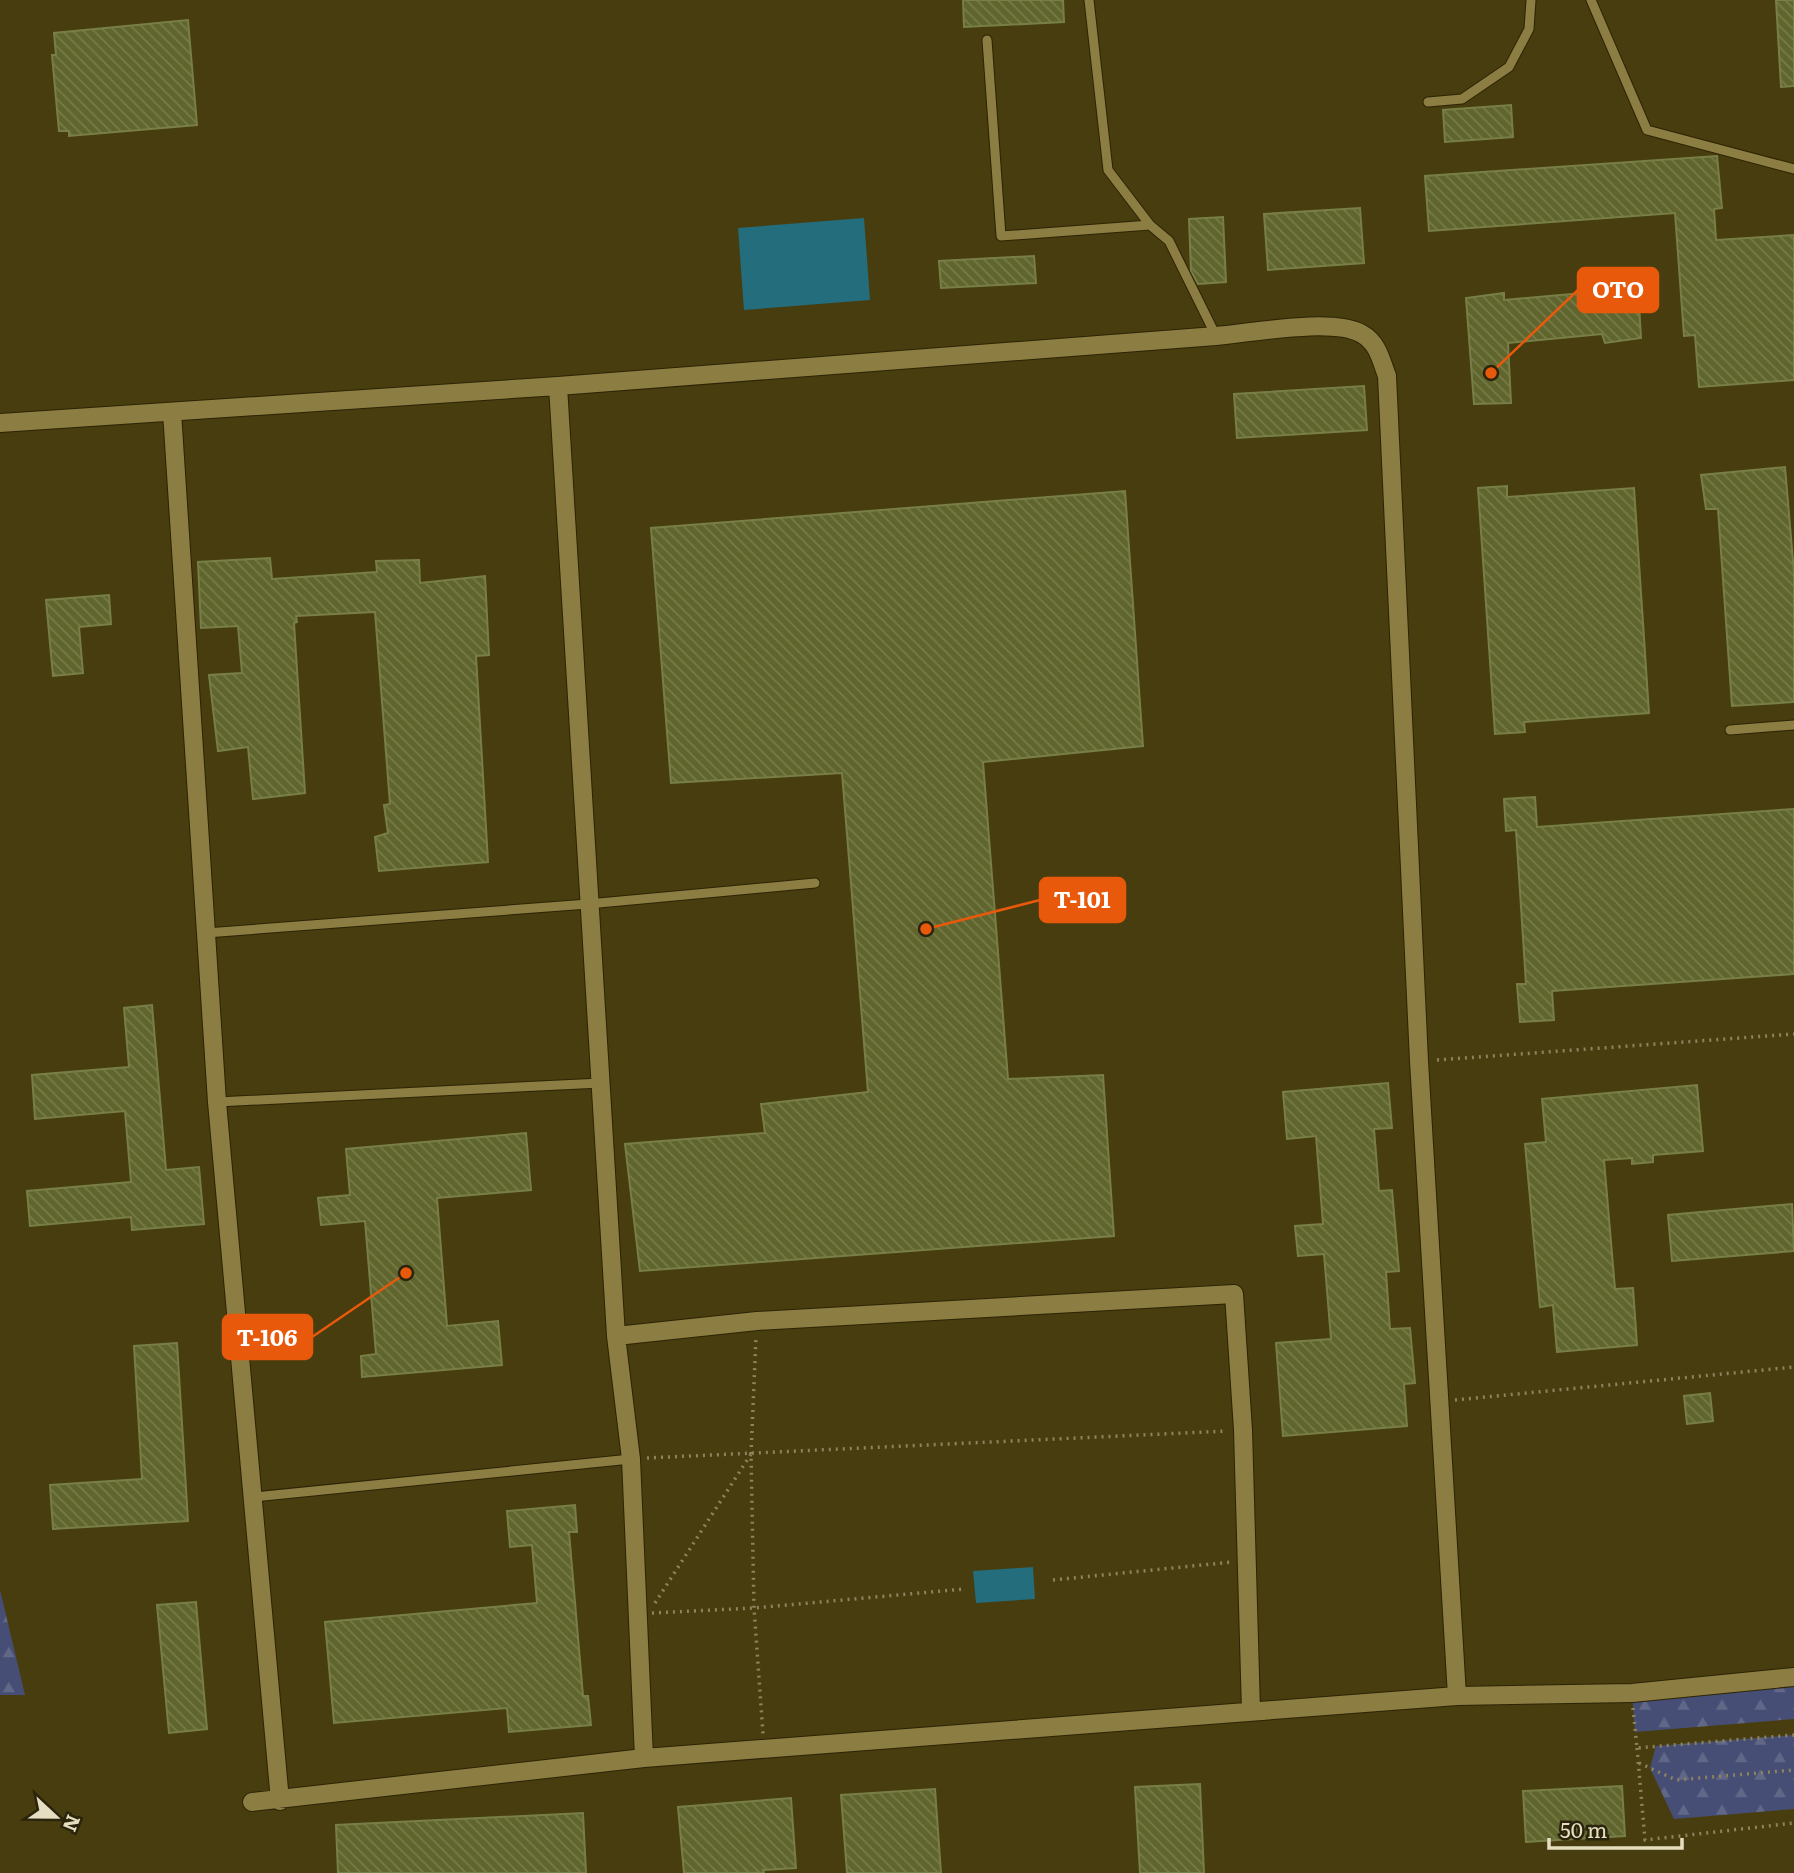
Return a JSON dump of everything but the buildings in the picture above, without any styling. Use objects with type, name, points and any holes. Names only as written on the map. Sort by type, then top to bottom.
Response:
[{"type":"street","points":[[0,423],[558,386],[1321,327],[1345,328],[1364,335],[1377,348],[1387,376],[1419,1062],[1457,1696]]},
{"type":"street","points":[[558,386],[616,1336],[631,1459],[644,1758]]},
{"type":"street","points":[[172,412],[217,1102],[280,1801]]},
{"type":"street","points":[[616,1336],[757,1321],[1234,1294],[1243,1430],[1251,1711]]},
{"type":"street","points":[[252,1802],[280,1801],[644,1758],[1457,1696],[1632,1693],[1794,1677]]},
{"type":"lane","points":[[1089,0],[1108,170],[1150,225],[1169,241],[1216,337]]},
{"type":"lane","points":[[1428,102],[1462,99],[1509,67],[1529,29],[1531,0]]},
{"type":"lane","points":[[1591,0],[1647,131],[1794,169]]},
{"type":"lane","points":[[987,40],[1001,236],[1150,225]]},
{"type":"lane","points":[[1730,730],[1794,725]]},
{"type":"lane","points":[[206,933],[588,904],[815,883]]},
{"type":"lane","points":[[217,1102],[601,1083]]},
{"type":"lane","points":[[253,1497],[631,1459]]},
{"type":"path","points":[[1419,1062],[1794,1034]]},
{"type":"path","points":[[757,1321],[751,1454],[754,1608],[765,1750]]},
{"type":"path","points":[[1440,1401],[1794,1367]]},
{"type":"path","points":[[631,1459],[1243,1430]]},
{"type":"path","points":[[751,1454],[648,1614],[754,1608],[964,1589]]},
{"type":"path","points":[[1053,1580],[1247,1560]]},
{"type":"path","points":[[1632,1693],[1645,1840],[1794,1824]]},
{"type":"path","points":[[1637,1748],[1794,1735]]},
{"type":"path","points":[[1638,1763],[1676,1780],[1794,1770]]},
{"type":"green space","points":[[0,1590],[25,1695],[0,1695]]},
{"type":"green space","points":[[1794,1677],[1794,1719],[1635,1732],[1632,1693]]},
{"type":"green space","points":[[1794,1735],[1794,1809],[1674,1819],[1650,1768],[1656,1746]]},
{"type":"shaded area","points":[[864,218],[870,300],[744,310],[738,228]]},
{"type":"shaded area","points":[[1033,1567],[1035,1599],[976,1603],[973,1571]]},
{"type":"place","name":"ОТО","points":[[1491,373]]},
{"type":"place","name":"Т-101","points":[[926,929]]},
{"type":"place","name":"Т-106","points":[[406,1273]]}]
